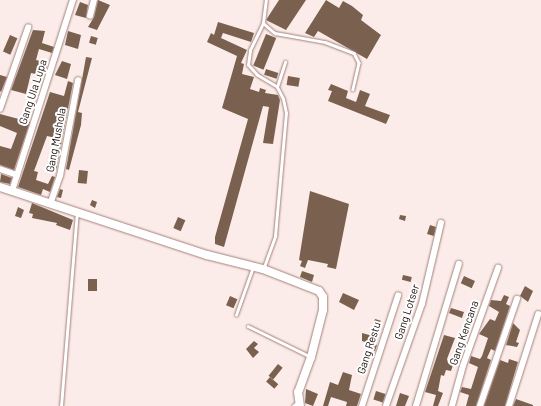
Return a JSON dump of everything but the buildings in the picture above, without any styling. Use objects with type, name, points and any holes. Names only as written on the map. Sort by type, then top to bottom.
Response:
[{"type":"main road","points":[[0,187],[51,202],[193,250],[263,269],[321,293],[323,310],[312,357],[300,385],[297,405]]},
{"type":"street","name":"Gang Ula Lupa","points":[[12,191],[73,0]]},
{"type":"street","points":[[90,16],[94,0]]},
{"type":"street","points":[[0,109],[28,28]]},
{"type":"street","name":"Gang Mushola","points":[[51,202],[60,176],[78,81]]},
{"type":"street","points":[[0,169],[17,175]]},
{"type":"street","name":"Gang Lotser","points":[[386,406],[422,304],[442,223]]},
{"type":"street","points":[[416,406],[459,264]]},
{"type":"street","name":"Gang Kencana","points":[[452,406],[463,366],[498,268]]},
{"type":"street","name":"Gang Restu","points":[[362,406],[398,296]]},
{"type":"street","points":[[480,406],[516,299]]},
{"type":"street","points":[[509,406],[538,314]]},
{"type":"lane","points":[[263,269],[275,236],[286,112],[283,99],[277,87],[257,75],[248,65],[250,50],[263,23],[266,0]]},
{"type":"lane","points":[[263,23],[275,33],[325,42],[354,53],[359,63],[353,90]]},
{"type":"lane","points":[[277,87],[285,62]]},
{"type":"lane","points":[[61,406],[77,211]]},
{"type":"lane","points":[[236,315],[253,267]]},
{"type":"lane","points":[[248,326],[312,357]]}]
